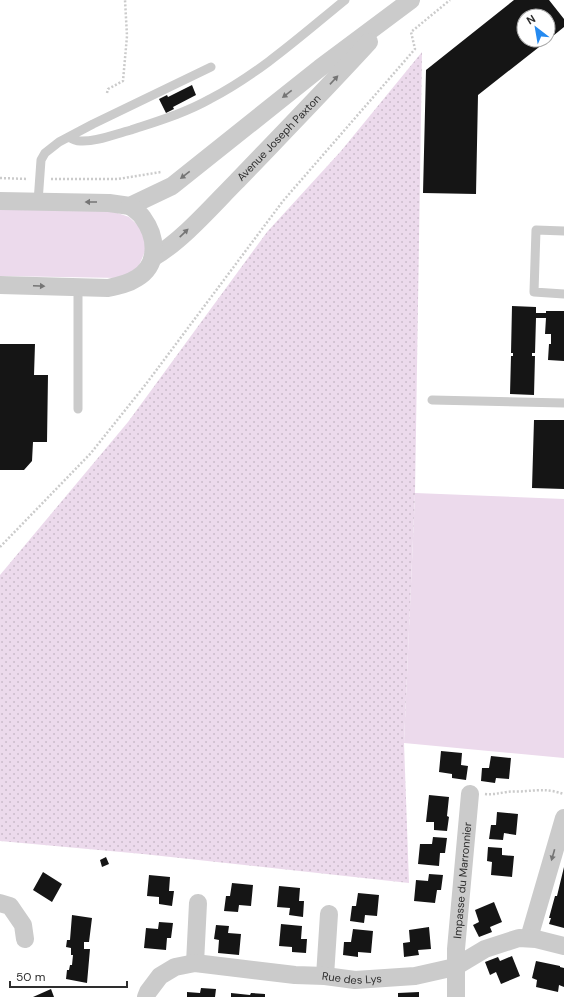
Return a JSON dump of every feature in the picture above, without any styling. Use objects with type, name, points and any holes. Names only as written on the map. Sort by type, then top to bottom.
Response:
[{"type":"street","name":"Avenue Joseph Paxton","points":[[130,206],[172,186],[320,68],[411,0]]},
{"type":"street","name":"Avenue Joseph Paxton","points":[[0,285],[108,288],[124,285],[138,278],[149,268],[154,256],[168,249],[210,208],[333,82],[397,11]]},
{"type":"street","points":[[0,201],[109,203],[130,206],[143,217],[151,232],[154,244],[154,256]]},
{"type":"street","name":"Impasse du Marronnier","points":[[456,997],[456,967],[470,794]]},
{"type":"street","points":[[529,938],[564,818]]},
{"type":"street","points":[[0,903],[10,906],[23,925],[25,939]]},
{"type":"street","points":[[195,963],[198,903]]},
{"type":"street","points":[[325,976],[329,914]]},
{"type":"street","name":"Rue des Lys","points":[[146,997],[160,976],[176,967],[195,963],[295,975],[325,976],[355,980],[415,976],[456,967],[485,949],[519,938],[529,938],[564,946]]},
{"type":"lane","points":[[69,137],[79,141],[114,135],[177,114],[209,100],[239,83],[268,63],[345,0]]},
{"type":"lane","points":[[38,202],[41,160],[45,153],[59,142],[211,67]]},
{"type":"lane","points":[[564,231],[536,230],[534,292],[564,294]]},
{"type":"lane","points":[[78,287],[78,409]]},
{"type":"lane","points":[[432,400],[564,403]]},
{"type":"path","points":[[107,93],[108,89],[123,81],[127,36],[126,0]]},
{"type":"path","points":[[0,548],[91,453],[146,384],[283,201],[414,49],[411,32],[450,0]]},
{"type":"path","points":[[0,178],[118,179],[168,170],[182,178]]},
{"type":"path","points":[[470,794],[492,795],[506,792],[541,789],[564,794]]},
{"type":"shaded area","points":[[422,52],[415,493],[404,743],[409,883],[143,854],[0,841],[0,575],[128,422],[267,232],[341,151]]},
{"type":"shaded area","points":[[0,209],[112,211],[129,217],[144,231],[146,249],[138,268],[121,278],[0,276]]},
{"type":"shaded area","points":[[415,493],[564,499],[564,758],[404,743]]},
{"type":"building","points":[[514,0],[549,0],[555,8],[516,8],[516,48],[538,48],[478,95],[476,194],[423,193],[426,70]]},
{"type":"building","points":[[556,9],[564,19],[564,27],[556,34]]},
{"type":"building","points":[[192,85],[196,95],[173,107],[174,109],[166,113],[159,99],[167,95],[168,97]]},
{"type":"building","points":[[512,306],[536,307],[536,313],[546,313],[546,311],[564,311],[564,361],[548,360],[551,334],[545,334],[546,318],[536,318],[535,353],[532,353],[532,356],[535,356],[534,395],[510,394],[511,356],[513,356],[513,353],[511,353]]},
{"type":"building","points":[[0,344],[35,344],[34,375],[48,375],[47,442],[33,442],[32,461],[24,470],[0,470]]},
{"type":"building","points":[[534,420],[564,420],[564,489],[532,488]]},
{"type":"building","points":[[441,751],[462,753],[461,765],[468,766],[466,780],[452,778],[452,774],[439,772]]},
{"type":"building","points":[[491,756],[511,758],[509,779],[496,778],[495,783],[481,781],[482,768],[489,768]]},
{"type":"building","points":[[429,795],[449,797],[447,831],[434,830],[434,822],[426,822]]},
{"type":"building","points":[[497,812],[518,814],[516,835],[504,833],[503,840],[489,839],[491,825],[496,825]]},
{"type":"building","points":[[433,837],[447,838],[445,853],[440,853],[439,866],[418,864],[420,844],[432,844]]},
{"type":"building","points":[[488,847],[502,848],[502,855],[514,856],[512,877],[491,875],[492,862],[487,861]]},
{"type":"building","points":[[106,857],[109,864],[102,867],[100,860]]},
{"type":"building","points":[[564,867],[564,928],[549,924],[551,918],[549,918],[555,896],[557,896]]},
{"type":"building","points":[[43,872],[62,884],[52,902],[33,890]]},
{"type":"building","points":[[429,874],[443,875],[441,890],[437,890],[435,903],[414,901],[416,880],[428,881]]},
{"type":"building","points":[[149,875],[170,877],[169,891],[174,891],[172,906],[159,904],[159,897],[147,896]]},
{"type":"building","points":[[232,883],[253,885],[251,906],[239,905],[238,912],[224,911],[226,896],[230,896]]},
{"type":"building","points":[[279,886],[300,888],[299,901],[304,901],[303,917],[289,915],[290,908],[277,907]]},
{"type":"building","points":[[358,893],[379,895],[377,916],[365,915],[364,923],[350,921],[352,906],[356,906]]},
{"type":"building","points":[[494,902],[502,922],[490,927],[492,932],[479,937],[473,925],[479,922],[475,910]]},
{"type":"building","points":[[72,915],[92,918],[89,942],[84,942],[84,949],[90,949],[87,983],[66,979],[67,970],[69,970],[70,965],[72,965],[73,955],[71,955],[71,948],[66,947],[67,940],[70,940]]},
{"type":"building","points":[[159,922],[173,923],[171,938],[167,938],[166,950],[144,948],[146,928],[158,929]]},
{"type":"building","points":[[281,924],[302,926],[301,939],[307,939],[306,953],[292,952],[292,947],[279,946]]},
{"type":"building","points":[[216,925],[229,926],[228,933],[241,934],[239,955],[218,953],[219,940],[214,939]]},
{"type":"building","points":[[429,927],[431,949],[418,950],[419,955],[404,957],[403,943],[410,942],[409,930]]},
{"type":"building","points":[[353,929],[373,931],[371,953],[358,952],[358,957],[343,955],[344,942],[351,942]]},
{"type":"building","points":[[512,956],[520,976],[501,984],[496,972],[490,975],[485,962],[498,957],[500,961]]},
{"type":"building","points":[[536,961],[564,968],[564,987],[559,985],[558,992],[536,987],[537,980],[532,978]]},
{"type":"building","points":[[201,988],[216,989],[215,997],[187,997],[187,992],[200,993]]},
{"type":"building","points":[[51,989],[54,997],[33,997]]},
{"type":"building","points":[[419,992],[419,997],[398,997],[398,993]]},
{"type":"building","points":[[231,993],[250,995],[251,993],[265,994],[265,997],[231,997]]}]
